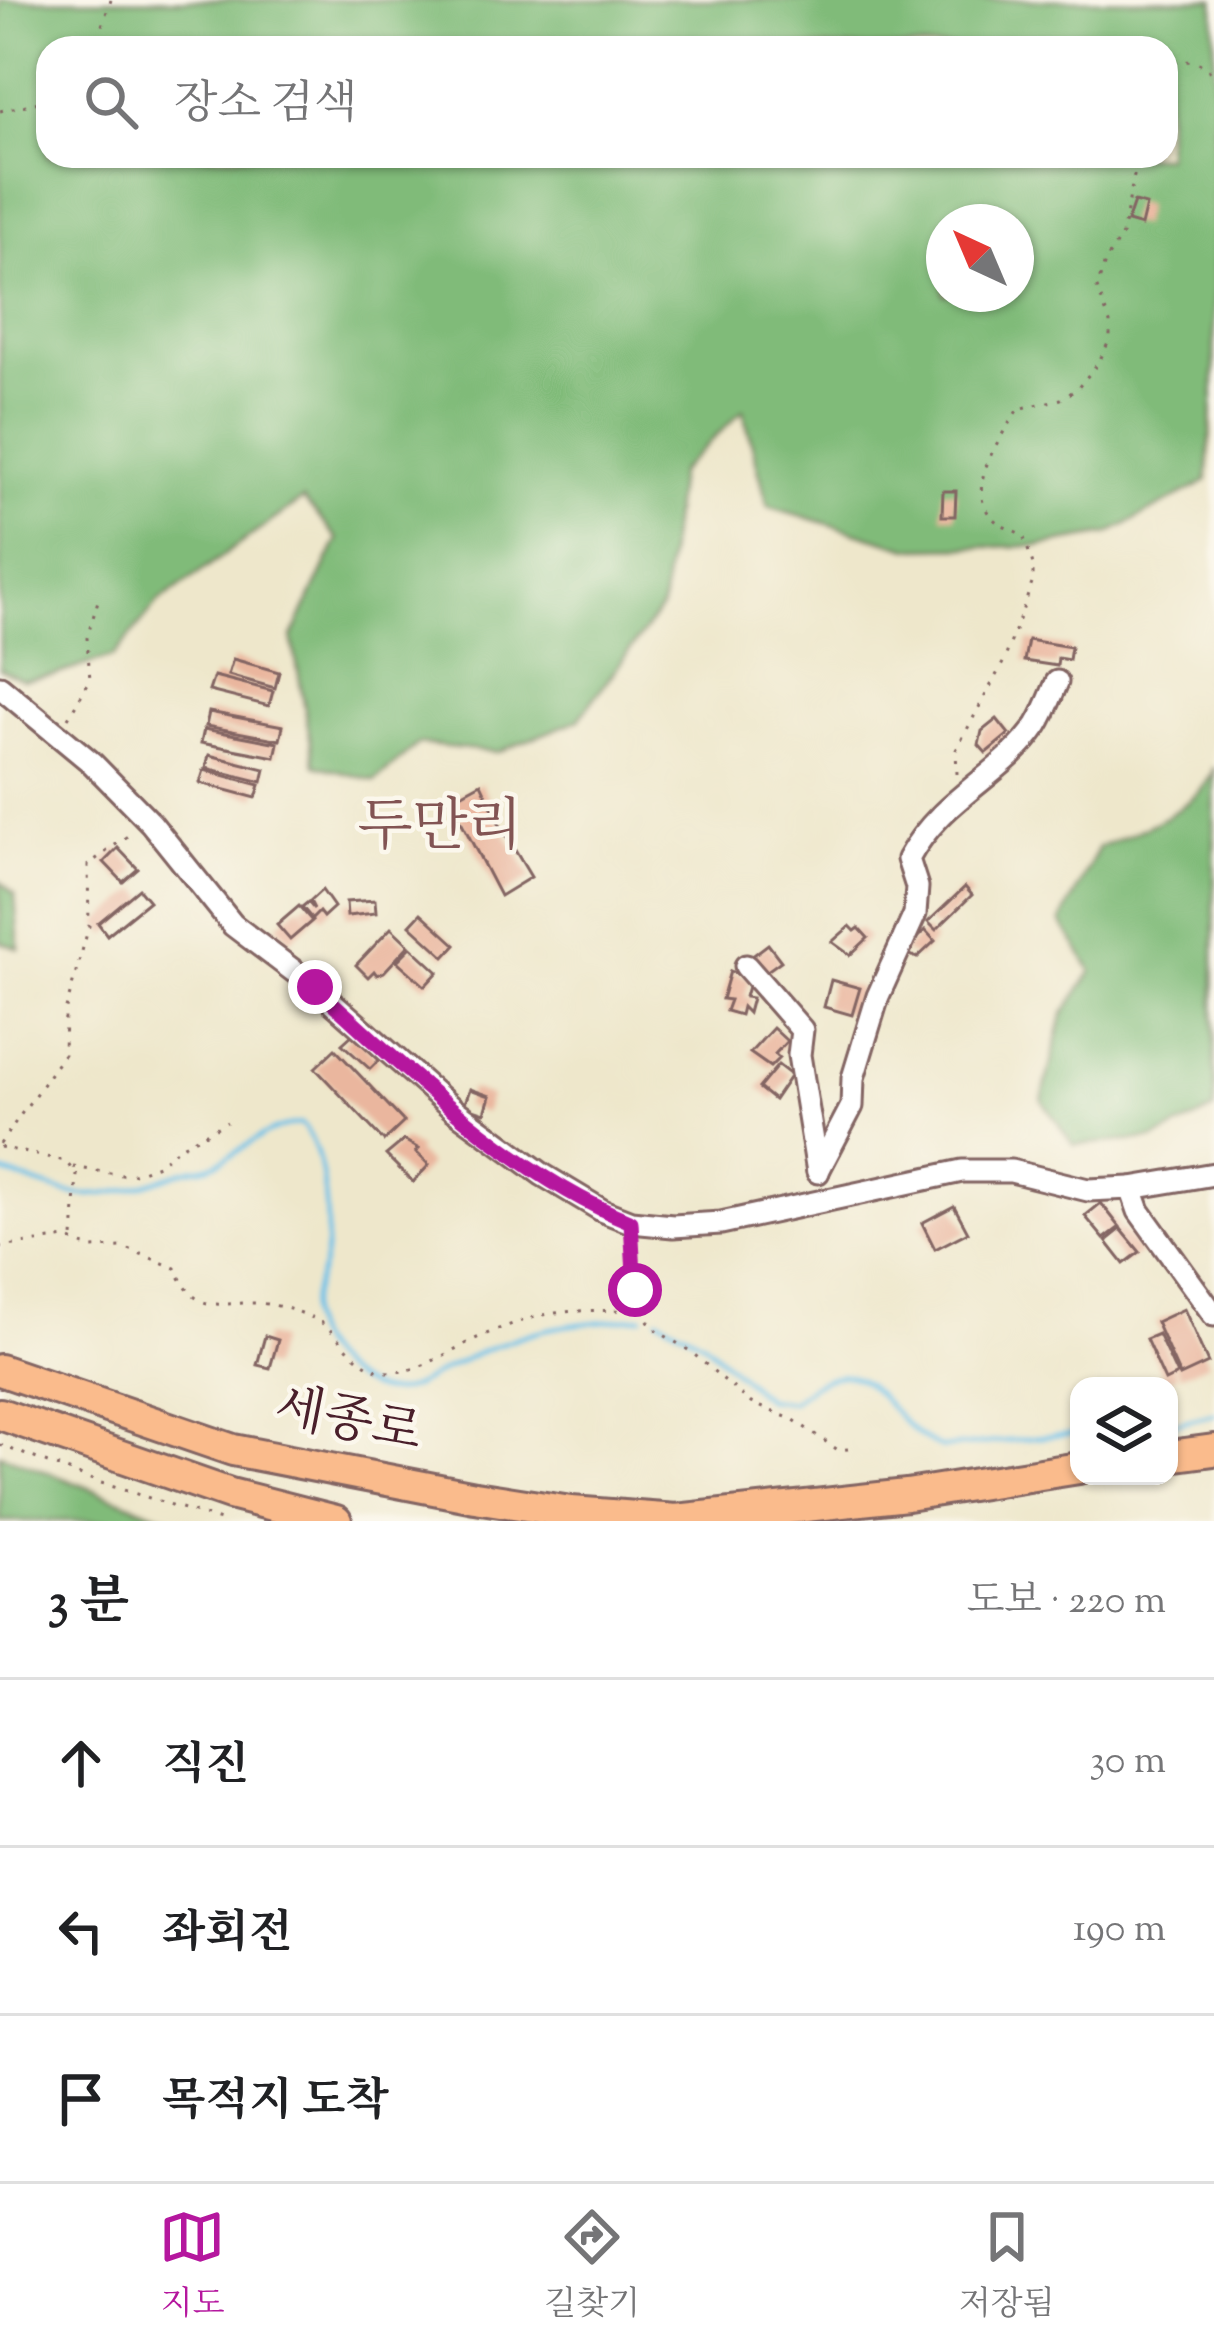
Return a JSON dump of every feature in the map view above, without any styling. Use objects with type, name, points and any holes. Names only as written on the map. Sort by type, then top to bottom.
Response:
[{"type":"highway","name":"세종로","points":[[0,1370],[233,1450],[571,1512],[690,1521]]},
{"type":"highway","name":"세종로","points":[[0,1414],[230,1494],[336,1521]]},
{"type":"highway","points":[[1178,1455],[1214,1450]]},
{"type":"highway","points":[[676,1520],[907,1496],[1070,1469]]},
{"type":"street","points":[[818,1171],[852,1106],[853,1078],[878,996],[914,914],[917,887],[908,859],[930,822],[1038,724],[1058,682]]},
{"type":"street","points":[[0,687],[92,763],[151,823],[233,925],[315,987],[454,1109],[543,1175],[603,1211],[631,1222],[674,1226],[721,1223],[959,1171],[1011,1171],[1088,1190],[1214,1174]]},
{"type":"street","points":[[746,966],[802,1030],[799,1055],[818,1171],[817,1203]]},
{"type":"street","points":[[1131,1188],[1139,1211],[1214,1315]]},
{"type":"path","points":[[98,36],[111,0]]},
{"type":"path","points":[[1178,62],[1187,59],[1206,65],[1214,77]]},
{"type":"path","points":[[0,111],[36,103]]},
{"type":"path","points":[[963,793],[956,749],[1004,661],[1033,581],[1024,535],[997,522],[986,508],[981,474],[1018,410],[1077,389],[1099,362],[1110,340],[1110,323],[1097,288],[1105,262],[1122,235],[1136,168]]},
{"type":"path","points":[[57,734],[90,680],[87,638],[100,594]]},
{"type":"path","points":[[151,823],[114,842],[88,865],[89,926],[68,996],[64,1054],[0,1146],[73,1167],[128,1176],[158,1165],[180,1147],[227,1122]]},
{"type":"path","points":[[72,1241],[73,1167]]},
{"type":"path","points":[[631,1222],[635,1290],[640,1309],[654,1329],[690,1351],[751,1403],[794,1420],[838,1450],[848,1449]]},
{"type":"path","points":[[0,1247],[65,1238],[89,1249],[124,1247],[175,1268],[186,1291],[199,1303],[261,1303],[317,1319],[357,1360],[387,1373],[416,1370],[474,1339],[537,1316],[575,1309],[640,1309]]},
{"type":"path","points":[[0,1445],[224,1521]]},
{"type":"green space","points":[[0,0],[1214,0],[1214,383],[1207,481],[1108,534],[1038,546],[909,548],[768,506],[743,410],[678,473],[662,607],[578,720],[498,752],[418,744],[375,781],[315,765],[292,637],[338,539],[303,499],[159,601],[114,656],[23,680],[0,669]]},
{"type":"green space","points":[[1214,767],[1214,1110],[1154,1139],[1073,1145],[1042,1100],[1063,1015],[1092,971],[1061,922],[1099,847],[1182,807],[1207,782]]},
{"type":"green space","points":[[0,881],[15,895],[19,949],[0,942]]},
{"type":"green space","points":[[0,1454],[175,1521],[0,1521]]},
{"type":"building","points":[[1134,202],[1146,205],[1141,226],[1127,222]]},
{"type":"building","points":[[943,491],[956,491],[955,516],[942,516]]},
{"type":"building","points":[[1028,640],[1071,647],[1069,660],[1058,658],[1057,666],[1024,661]]},
{"type":"building","points":[[233,659],[279,672],[275,688],[228,675]]},
{"type":"building","points":[[214,676],[273,691],[269,706],[209,691]]},
{"type":"building","points":[[209,712],[283,726],[280,740],[206,726]]},
{"type":"building","points":[[997,719],[1009,734],[986,753],[979,745],[982,731]]},
{"type":"building","points":[[204,729],[278,743],[275,757],[201,743]]},
{"type":"building","points":[[209,755],[265,769],[262,782],[206,768]]},
{"type":"building","points":[[204,770],[260,785],[256,798],[200,783]]},
{"type":"building","points":[[481,783],[531,877],[500,896],[450,800]]},
{"type":"building","points":[[118,848],[138,869],[123,882],[104,862]]},
{"type":"building","points":[[965,887],[972,895],[936,930],[928,922]]},
{"type":"building","points":[[139,889],[149,901],[107,935],[98,923]]},
{"type":"building","points":[[322,890],[334,907],[312,919],[302,907],[308,902],[314,909],[310,901]]},
{"type":"building","points":[[375,900],[376,913],[347,916],[346,902]]},
{"type":"building","points":[[299,906],[312,921],[290,940],[277,925]]},
{"type":"building","points":[[421,913],[456,945],[445,957],[410,925]]},
{"type":"building","points":[[850,926],[868,938],[850,955],[832,942]]},
{"type":"building","points":[[391,928],[409,945],[384,972],[377,975],[374,971],[368,977],[356,965]]},
{"type":"building","points":[[925,930],[935,941],[917,958],[903,952]]},
{"type":"building","points":[[768,944],[781,961],[763,974],[751,957]]},
{"type":"building","points":[[411,947],[438,972],[425,986],[397,961]]},
{"type":"building","points":[[730,971],[750,979],[745,997],[752,998],[748,1013],[742,1007],[740,1015],[726,1011],[730,1000],[722,999]]},
{"type":"building","points":[[831,980],[860,988],[852,1015],[824,1007]]},
{"type":"building","points":[[773,1028],[787,1041],[770,1067],[750,1053]]},
{"type":"building","points":[[353,1034],[379,1060],[370,1069],[342,1044]]},
{"type":"building","points":[[335,1049],[404,1122],[384,1141],[315,1068]]},
{"type":"building","points":[[778,1065],[791,1075],[774,1100],[759,1088]]},
{"type":"building","points":[[470,1089],[490,1096],[485,1113],[464,1106]]},
{"type":"building","points":[[404,1140],[419,1149],[416,1152],[429,1165],[413,1182],[386,1155]]},
{"type":"building","points":[[1101,1203],[1120,1227],[1104,1239],[1085,1216]]},
{"type":"building","points":[[954,1206],[968,1232],[935,1249],[922,1223]]},
{"type":"building","points":[[1121,1229],[1140,1252],[1124,1264],[1106,1241]]},
{"type":"building","points":[[1184,1309],[1208,1363],[1180,1376],[1156,1322]]},
{"type":"building","points":[[1158,1334],[1177,1375],[1163,1377],[1146,1339]]},
{"type":"building","points":[[265,1336],[278,1340],[270,1368],[257,1365]]},
{"type":"waterway","points":[[0,1172],[68,1193],[114,1192],[209,1166],[263,1135],[301,1124],[316,1152],[327,1212],[326,1250],[309,1311],[312,1330],[338,1368],[378,1390],[406,1389],[486,1350],[539,1331],[642,1317]]},
{"type":"waterway","points":[[658,1318],[702,1341],[766,1399],[792,1402],[819,1382],[840,1375],[873,1389],[921,1437],[943,1448],[1070,1434]]},
{"type":"waterway","points":[[1178,1423],[1214,1414]]},
{"type":"district","name":"두만리","points":[[440,830]]},
{"type":"route","points":[[315,987],[454,1109],[543,1175],[631,1222],[635,1290]]}]
